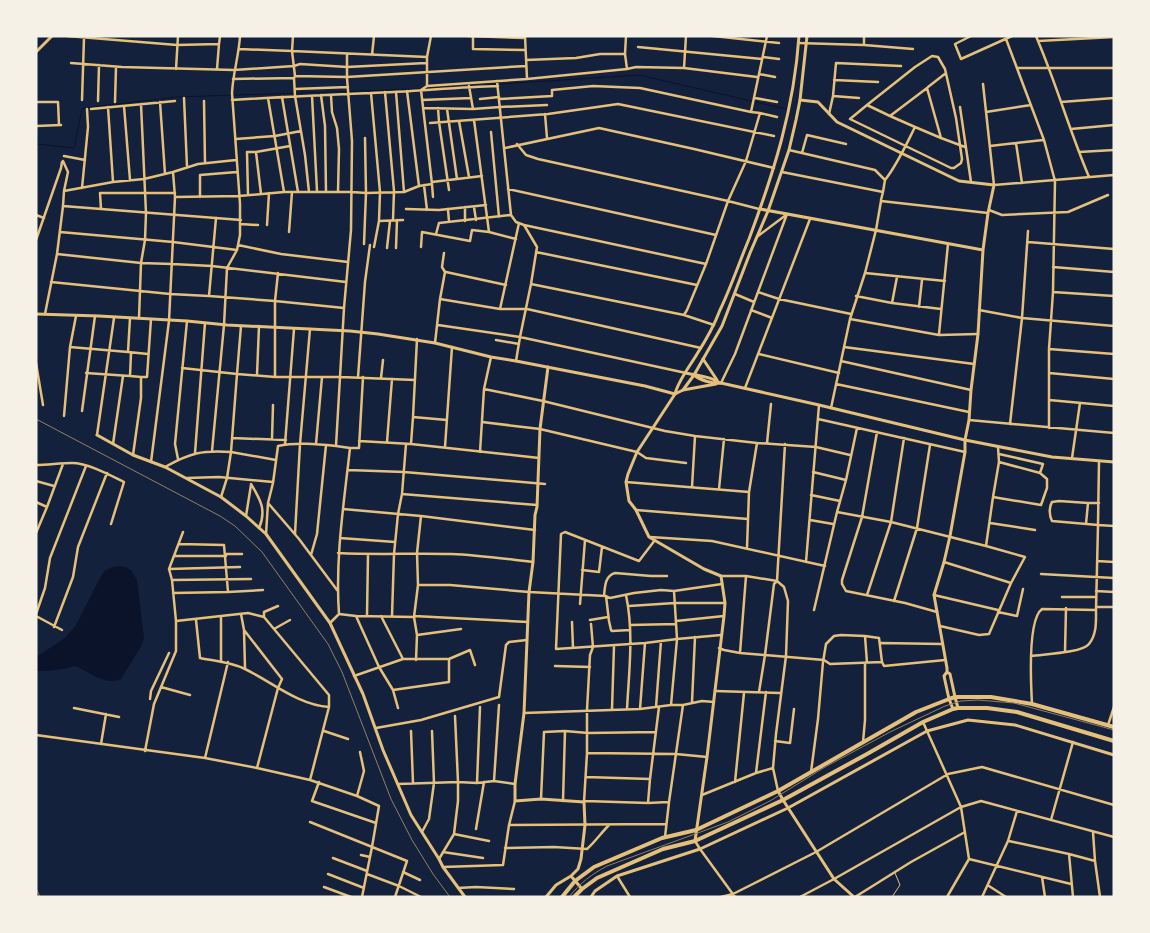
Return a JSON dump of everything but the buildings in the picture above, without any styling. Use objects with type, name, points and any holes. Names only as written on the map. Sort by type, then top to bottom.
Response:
[{"type":"main road","points":[[562,897],[575,881],[594,867],[665,837],[696,830],[778,791],[916,712],[955,697],[990,697],[1032,704],[1114,727]]},
{"type":"main road","points":[[574,897],[597,878],[664,849],[695,840],[783,800],[923,722],[953,709],[987,708],[1017,712],[1114,741]]},
{"type":"street","points":[[36,52],[52,36]]},
{"type":"street","points":[[67,36],[177,45],[219,44]]},
{"type":"street","points":[[176,69],[178,36]]},
{"type":"street","points":[[217,69],[220,36]]},
{"type":"street","points":[[212,451],[224,325],[227,268],[237,250],[241,220],[232,99],[234,70],[240,36]]},
{"type":"street","points":[[293,36],[295,96],[309,192]]},
{"type":"street","points":[[372,55],[374,36]]},
{"type":"street","points":[[426,87],[427,57],[431,36]]},
{"type":"street","points":[[468,36],[525,37],[527,79]]},
{"type":"street","points":[[472,36],[473,50],[525,50]]},
{"type":"street","points":[[626,36],[625,54],[627,69]]},
{"type":"street","points":[[684,68],[686,36]]},
{"type":"street","points":[[713,36],[778,43]]},
{"type":"street","points":[[751,112],[767,36]]},
{"type":"street","points":[[798,36],[797,60],[790,106],[774,168],[760,209],[728,295],[714,325],[702,348],[677,385],[675,394],[637,452],[626,482],[629,501],[636,510],[648,537],[704,569],[721,576],[746,576],[777,581],[784,587],[788,601],[786,656],[773,768],[778,791],[834,879],[855,897],[894,872],[965,832]]},
{"type":"street","points":[[683,390],[704,359],[722,326],[782,172],[800,100],[807,36]]},
{"type":"street","points":[[864,36],[864,45]]},
{"type":"street","points":[[971,36],[955,44],[961,58],[1012,36]]},
{"type":"street","points":[[1036,36],[1050,68],[1089,177]]},
{"type":"street","points":[[1038,41],[1114,37]]},
{"type":"street","points":[[82,100],[84,38]]},
{"type":"street","points":[[1006,39],[1044,140],[1054,180],[1053,292],[1049,349],[1048,428]]},
{"type":"street","points":[[798,43],[912,49]]},
{"type":"street","points":[[638,47],[779,59]]},
{"type":"street","points":[[239,49],[427,57]]},
{"type":"street","points":[[336,446],[344,308],[351,230],[352,141],[347,54]]},
{"type":"street","points":[[526,60],[576,58],[600,54],[625,54]]},
{"type":"street","points":[[932,56],[938,57],[946,73],[961,145],[961,163],[954,168],[850,120],[932,56]]},
{"type":"street","points":[[72,63],[116,67],[234,70],[300,64],[347,67],[427,63]]},
{"type":"street","points":[[829,114],[834,96],[836,63],[901,66]]},
{"type":"street","points":[[98,101],[99,65]]},
{"type":"street","points":[[233,79],[347,77],[526,66]]},
{"type":"street","points":[[115,102],[116,67]]},
{"type":"street","points":[[232,99],[371,94],[497,84],[636,67],[684,68],[775,77]]},
{"type":"street","points":[[1017,68],[1114,68]]},
{"type":"street","points":[[890,116],[946,73]]},
{"type":"street","points":[[834,80],[878,82]]},
{"type":"street","points":[[421,90],[426,87],[497,84]]},
{"type":"street","points":[[497,84],[511,215],[516,222],[524,226],[706,264]]},
{"type":"street","points":[[958,708],[950,674],[947,672],[934,595],[950,536],[965,440],[970,420],[983,250],[988,211],[994,185],[983,84]]},
{"type":"street","points":[[469,86],[472,109]]},
{"type":"street","points":[[480,99],[552,96],[552,90],[593,86],[640,88],[777,117]]},
{"type":"street","points":[[295,90],[348,88]]},
{"type":"street","points":[[927,88],[941,138]]},
{"type":"street","points":[[421,90],[433,197]]},
{"type":"street","points":[[408,91],[419,186]]},
{"type":"street","points":[[385,92],[394,192],[387,248]]},
{"type":"street","points":[[396,92],[404,192]]},
{"type":"street","points":[[371,94],[380,192],[379,221],[374,247]]},
{"type":"street","points":[[321,95],[325,126],[326,192]]},
{"type":"street","points":[[331,95],[332,112],[337,128],[339,149],[338,192]]},
{"type":"street","points":[[312,96],[317,192]]},
{"type":"street","points":[[834,96],[860,98]]},
{"type":"street","points":[[282,97],[298,192]]},
{"type":"street","points":[[184,98],[187,167]]},
{"type":"street","points":[[268,98],[284,192]]},
{"type":"street","points":[[422,100],[471,98]]},
{"type":"street","points":[[1061,102],[1114,98]]},
{"type":"street","points":[[754,100],[777,102]]},
{"type":"street","points":[[800,100],[818,102],[837,122],[959,181],[994,185],[1114,175]]},
{"type":"street","points":[[91,109],[175,101]]},
{"type":"street","points":[[204,101],[205,163]]},
{"type":"street","points":[[36,102],[58,102],[60,125],[36,126]]},
{"type":"street","points":[[160,102],[165,174]]},
{"type":"street","points":[[139,318],[141,263],[145,240],[146,213],[140,104]]},
{"type":"street","points":[[430,123],[545,114],[618,104],[774,136]]},
{"type":"street","points":[[423,108],[472,109],[547,105]]},
{"type":"street","points":[[867,105],[965,147]]},
{"type":"street","points":[[124,106],[130,180]]},
{"type":"street","points":[[986,112],[1031,106]]},
{"type":"street","points":[[108,107],[113,182]]},
{"type":"street","points":[[960,107],[971,182]]},
{"type":"street","points":[[438,108],[449,190]]},
{"type":"street","points":[[82,188],[88,126],[87,109]]},
{"type":"street","points":[[448,109],[448,122],[457,179]]},
{"type":"street","points":[[684,315],[706,264],[728,201],[746,161],[760,113]]},
{"type":"street","points":[[545,114],[548,138]]},
{"type":"street","points":[[474,120],[489,232]]},
{"type":"street","points":[[459,121],[469,178]]},
{"type":"street","points":[[1071,129],[1114,125]]},
{"type":"street","points":[[831,408],[851,314],[876,230],[885,180],[915,127]]},
{"type":"street","points":[[505,148],[599,128],[774,168]]},
{"type":"street","points":[[236,139],[301,131]]},
{"type":"street","points":[[491,132],[499,217]]},
{"type":"street","points":[[802,154],[807,135],[846,144]]},
{"type":"street","points":[[364,138],[366,193],[364,244]]},
{"type":"street","points":[[990,146],[1044,140]]},
{"type":"street","points":[[1016,143],[1022,183]]},
{"type":"street","points":[[517,144],[526,155],[538,159],[768,211],[983,250]]},
{"type":"street","points":[[248,195],[247,152],[290,146]]},
{"type":"street","points":[[789,150],[875,170],[885,180]]},
{"type":"street","points":[[1079,152],[1114,150]]},
{"type":"street","points":[[256,152],[261,194]]},
{"type":"street","points":[[64,156],[85,160]]},
{"type":"street","points":[[64,191],[165,174],[198,164],[236,160]]},
{"type":"street","points":[[36,240],[63,161],[68,172],[57,254],[45,314]]},
{"type":"street","points":[[150,462],[169,321],[175,195],[173,172]]},
{"type":"street","points":[[200,197],[200,175],[237,172]]},
{"type":"street","points":[[782,172],[883,192]]},
{"type":"street","points":[[100,209],[100,193],[145,192],[200,197],[284,192],[404,192],[419,186],[448,179],[482,176]]},
{"type":"street","points":[[424,185],[427,210]]},
{"type":"street","points":[[508,189],[716,235]]},
{"type":"street","points":[[289,232],[292,192]]},
{"type":"street","points":[[267,225],[270,193]]},
{"type":"street","points":[[881,200],[988,211],[1002,215],[1068,212],[1108,195]]},
{"type":"street","points":[[406,209],[448,209],[486,205]]},
{"type":"street","points":[[64,206],[241,220]]},
{"type":"street","points":[[465,207],[465,221]]},
{"type":"street","points":[[474,207],[476,220]]},
{"type":"street","points":[[448,209],[449,222]]},
{"type":"street","points":[[758,236],[787,214]]},
{"type":"street","points":[[36,314],[139,318],[224,325],[362,332],[435,343],[491,357],[645,386],[675,394],[683,390],[718,382],[735,354],[787,214]]},
{"type":"street","points":[[36,215],[45,218]]},
{"type":"street","points":[[436,234],[439,223],[511,215]]},
{"type":"street","points":[[209,296],[216,218]]},
{"type":"street","points":[[746,388],[810,218]]},
{"type":"street","points":[[396,248],[397,220]]},
{"type":"street","points":[[379,221],[403,220]]},
{"type":"street","points":[[500,309],[519,223]]},
{"type":"street","points":[[240,224],[258,225]]},
{"type":"street","points":[[516,361],[537,247],[524,226]]},
{"type":"street","points":[[421,247],[422,232],[470,241],[472,230],[516,239]]},
{"type":"street","points":[[1010,424],[1022,318],[1028,231]]},
{"type":"street","points":[[60,232],[237,250]]},
{"type":"street","points":[[1027,242],[1114,249]]},
{"type":"street","points":[[939,335],[948,244]]},
{"type":"street","points":[[238,245],[281,254],[348,262]]},
{"type":"street","points":[[358,377],[365,282],[370,245]]},
{"type":"street","points":[[536,252],[697,285]]},
{"type":"street","points":[[57,254],[141,263],[212,266],[346,282]]},
{"type":"street","points":[[444,254],[442,267],[446,272],[506,285]]},
{"type":"street","points":[[1053,268],[1114,272]]},
{"type":"street","points":[[435,343],[440,299],[446,272]]},
{"type":"street","points":[[864,272],[922,280],[945,281]]},
{"type":"street","points":[[275,377],[275,301],[278,273]]},
{"type":"street","points":[[892,304],[897,277]]},
{"type":"street","points":[[919,307],[922,280]]},
{"type":"street","points":[[51,282],[344,308]]},
{"type":"street","points":[[531,284],[684,315],[714,325]]},
{"type":"street","points":[[758,292],[780,299],[851,314]]},
{"type":"street","points":[[1053,292],[1114,296]]},
{"type":"street","points":[[735,294],[754,302]]},
{"type":"street","points":[[856,296],[892,304],[942,309]]},
{"type":"street","points":[[440,299],[500,309],[527,309],[702,348]]},
{"type":"street","points":[[751,310],[772,318]]},
{"type":"street","points":[[979,310],[1022,318],[1114,326]]},
{"type":"street","points":[[64,416],[70,347],[76,316]]},
{"type":"street","points":[[82,411],[95,316]]},
{"type":"street","points":[[114,318],[97,435],[133,454],[165,467],[222,497],[266,534],[330,623],[363,694],[411,815],[464,897]]},
{"type":"street","points":[[130,318],[130,376]]},
{"type":"street","points":[[86,373],[147,378],[151,319]]},
{"type":"street","points":[[850,319],[939,335],[978,334]]},
{"type":"street","points":[[178,459],[175,444],[187,321]]},
{"type":"street","points":[[195,453],[206,323]]},
{"type":"street","points":[[438,325],[520,337],[699,375],[718,382],[998,447],[1052,457],[1114,462]]},
{"type":"street","points":[[222,497],[231,452],[241,326]]},
{"type":"street","points":[[257,375],[258,326]]},
{"type":"street","points":[[286,442],[294,328]]},
{"type":"street","points":[[295,534],[300,444],[310,329]]},
{"type":"street","points":[[392,616],[395,542],[413,417],[417,340]]},
{"type":"street","points":[[496,340],[519,344]]},
{"type":"street","points":[[70,347],[148,354]]},
{"type":"street","points":[[445,447],[452,347]]},
{"type":"street","points":[[844,347],[975,364]]},
{"type":"street","points":[[1049,349],[1114,354]]},
{"type":"street","points":[[759,354],[839,373]]},
{"type":"street","points":[[480,452],[484,389],[491,357]]},
{"type":"street","points":[[704,359],[718,382]]},
{"type":"street","points":[[381,378],[383,360]]},
{"type":"street","points":[[841,361],[971,390]]},
{"type":"street","points":[[36,363],[43,405]]},
{"type":"street","points":[[443,867],[503,865],[515,801],[515,784],[524,712],[529,592],[533,562],[540,429],[548,367]]},
{"type":"street","points":[[182,368],[275,377],[363,377],[415,380]]},
{"type":"street","points":[[1049,372],[1114,378]]},
{"type":"street","points":[[113,444],[123,376]]},
{"type":"street","points":[[133,454],[141,398],[141,377]]},
{"type":"street","points":[[316,444],[322,377]]},
{"type":"street","points":[[232,438],[272,439],[300,444],[359,448],[363,377]]},
{"type":"street","points":[[387,442],[392,379]]},
{"type":"street","points":[[836,384],[970,413]]},
{"type":"street","points":[[484,389],[543,401],[665,431],[757,443],[816,447],[850,455]]},
{"type":"street","points":[[1049,400],[1114,406]]},
{"type":"street","points":[[1072,459],[1080,403]]},
{"type":"street","points":[[272,439],[274,404]]},
{"type":"street","points":[[767,443],[771,404]]},
{"type":"street","points":[[806,562],[819,405]]},
{"type":"street","points":[[413,417],[447,420]]},
{"type":"street","points":[[818,419],[964,452]]},
{"type":"street","points":[[970,420],[1114,433]]},
{"type":"street","points":[[482,422],[540,429],[637,452],[646,458],[686,463]]},
{"type":"street","points":[[814,610],[833,524],[846,480],[856,428]]},
{"type":"street","points":[[877,432],[862,516],[842,584],[846,591],[937,612]]},
{"type":"street","points":[[692,487],[695,436]]},
{"type":"street","points":[[867,595],[890,522],[904,438]]},
{"type":"street","points":[[719,489],[724,439]]},
{"type":"street","points":[[359,441],[445,447],[539,458]]},
{"type":"street","points":[[266,534],[268,502],[278,446],[286,442]]},
{"type":"street","points":[[747,548],[749,492],[757,443]]},
{"type":"street","points":[[759,692],[774,584],[777,581],[785,444]]},
{"type":"street","points":[[311,555],[317,534],[326,445]]},
{"type":"street","points":[[894,601],[917,528],[930,445]]},
{"type":"street","points":[[986,546],[992,497],[999,462],[998,447]]},
{"type":"street","points":[[330,623],[339,614],[337,590],[338,554],[350,448]]},
{"type":"street","points":[[165,467],[178,459],[195,453],[212,451],[231,452],[276,460]]},
{"type":"street","points":[[999,454],[1042,464],[1040,473]]},
{"type":"street","points":[[1032,656],[1083,648],[1089,645],[1093,637],[1096,627],[1099,461]]},
{"type":"street","points":[[992,497],[1041,505],[1047,488],[1047,479],[1040,473],[999,462]]},
{"type":"street","points":[[36,465],[73,463],[86,466],[124,482],[112,524]]},
{"type":"street","points":[[36,533],[62,464]]},
{"type":"street","points":[[62,630],[36,615],[45,588],[50,558],[86,466]]},
{"type":"street","points":[[348,470],[404,472],[546,484]]},
{"type":"street","points":[[813,472],[846,480]]},
{"type":"street","points":[[54,626],[73,577],[78,547],[107,474]]},
{"type":"street","points":[[187,478],[226,478],[251,482],[273,482]]},
{"type":"street","points":[[36,481],[54,486]]},
{"type":"street","points":[[246,516],[251,482]]},
{"type":"street","points":[[251,482],[262,504],[262,520],[259,528]]},
{"type":"street","points":[[626,482],[749,492]]},
{"type":"street","points":[[402,494],[536,505]]},
{"type":"street","points":[[811,495],[840,501]]},
{"type":"street","points":[[1099,502],[1054,501],[1051,504],[1050,515],[1052,521],[1114,526]]},
{"type":"street","points":[[36,502],[47,507]]},
{"type":"street","points":[[268,502],[295,534],[337,590]]},
{"type":"street","points":[[1086,524],[1088,503]]},
{"type":"street","points":[[343,509],[421,516],[535,530]]},
{"type":"street","points":[[636,510],[748,519]]},
{"type":"street","points":[[837,512],[917,528],[1025,557],[1011,583],[989,634],[979,635],[939,626]]},
{"type":"street","points":[[416,660],[414,616],[418,585],[417,553],[421,516]]},
{"type":"street","points":[[810,520],[833,524]]},
{"type":"street","points":[[990,523],[1035,530]]},
{"type":"street","points":[[145,751],[154,704],[176,652],[176,621],[169,568],[183,532]]},
{"type":"street","points":[[655,540],[639,561],[565,532],[561,534],[556,649],[645,644],[721,635]]},
{"type":"street","points":[[648,537],[712,541],[825,566]]},
{"type":"street","points":[[340,538],[395,542]]},
{"type":"street","points":[[580,604],[584,540]]},
{"type":"street","points":[[179,544],[224,545],[228,592]]},
{"type":"street","points":[[582,570],[599,572],[602,547]]},
{"type":"street","points":[[175,556],[242,554]]},
{"type":"street","points":[[338,554],[453,554],[533,562]]},
{"type":"street","points":[[367,615],[368,555]]},
{"type":"street","points":[[1097,561],[1114,562]]},
{"type":"street","points":[[944,562],[1011,583]]},
{"type":"street","points":[[169,568],[240,567]]},
{"type":"street","points":[[630,630],[612,631],[610,627],[605,596],[605,584],[608,578],[611,574],[615,573],[667,576]]},
{"type":"street","points":[[1041,574],[1114,578]]},
{"type":"street","points":[[721,576],[725,603],[724,616],[695,840],[734,895]]},
{"type":"street","points":[[740,653],[746,576]]},
{"type":"street","points":[[172,580],[251,579]]},
{"type":"street","points":[[418,585],[478,587],[605,596],[610,598],[634,593],[661,590],[674,591],[722,584]]},
{"type":"street","points":[[934,595],[1017,616],[1023,589]]},
{"type":"street","points":[[173,593],[263,590]]},
{"type":"street","points":[[671,705],[677,639],[674,591]]},
{"type":"street","points":[[1096,591],[1114,592]]},
{"type":"street","points":[[626,595],[629,606],[631,644],[627,709]]},
{"type":"street","points":[[1062,597],[1096,597]]},
{"type":"street","points":[[629,606],[675,603],[725,603]]},
{"type":"street","points":[[264,617],[264,612],[278,606]]},
{"type":"street","points":[[1032,704],[1032,656],[1038,612],[1042,609],[1114,607]]},
{"type":"street","points":[[1065,652],[1066,608]]},
{"type":"street","points":[[176,621],[248,613],[264,617],[329,695],[329,707],[324,731],[310,780]]},
{"type":"street","points":[[241,614],[244,630],[245,668]]},
{"type":"street","points":[[339,614],[528,622]]},
{"type":"street","points":[[356,616],[379,667],[393,690],[398,708]]},
{"type":"street","points":[[382,616],[403,659]]},
{"type":"street","points":[[630,624],[676,622],[724,616]]},
{"type":"street","points":[[220,617],[221,662]]},
{"type":"street","points":[[590,620],[608,617]]},
{"type":"street","points":[[196,620],[200,658],[228,662],[245,668],[278,688],[301,699],[329,707]]},
{"type":"street","points":[[274,630],[290,620]]},
{"type":"street","points":[[572,622],[573,648]]},
{"type":"street","points":[[546,897],[556,885],[571,876],[578,869],[581,859],[585,825],[590,655],[594,647],[591,624]]},
{"type":"street","points":[[416,635],[461,629]]},
{"type":"street","points":[[244,630],[282,679],[256,768]]},
{"type":"street","points":[[811,772],[826,644],[834,636],[879,638],[884,666],[945,660]]},
{"type":"street","points":[[862,742],[865,720],[865,636]]},
{"type":"street","points":[[692,702],[695,637]]},
{"type":"street","points":[[376,728],[421,720],[499,697],[506,645],[509,642],[527,640]]},
{"type":"street","points":[[648,803],[656,732],[661,641]]},
{"type":"street","points":[[881,643],[942,644]]},
{"type":"street","points":[[640,709],[645,644]]},
{"type":"street","points":[[612,710],[614,646]]},
{"type":"street","points":[[719,648],[740,653],[824,660],[830,664],[882,662]]},
{"type":"street","points":[[354,676],[403,659],[449,659],[470,650],[475,665]]},
{"type":"street","points":[[150,699],[151,691],[169,653]]},
{"type":"street","points":[[393,690],[449,682],[449,659]]},
{"type":"street","points":[[205,758],[228,662]]},
{"type":"street","points":[[555,666],[590,667]]},
{"type":"street","points":[[947,672],[944,676],[953,709]]},
{"type":"street","points":[[161,687],[190,695]]},
{"type":"street","points":[[715,691],[781,693]]},
{"type":"street","points":[[756,773],[766,692]]},
{"type":"street","points":[[735,782],[744,693]]},
{"type":"street","points":[[524,712],[640,709],[682,705],[692,702],[714,702]]},
{"type":"street","points":[[494,781],[499,705]]},
{"type":"street","points":[[665,837],[682,705]]},
{"type":"street","points":[[1108,725],[1112,718],[1114,706]]},
{"type":"street","points":[[477,783],[480,707]]},
{"type":"street","points":[[74,708],[119,717]]},
{"type":"street","points":[[776,741],[790,742],[794,709]]},
{"type":"street","points":[[101,744],[106,714]]},
{"type":"street","points":[[439,859],[454,834],[458,801],[455,716]]},
{"type":"street","points":[[591,897],[595,891],[617,876],[700,849],[788,808],[927,731],[968,720],[1015,725],[1114,755]]},
{"type":"street","points":[[923,722],[948,774],[961,807],[969,859],[947,897]]},
{"type":"street","points":[[324,731],[348,739]]},
{"type":"street","points":[[411,731],[413,783]]},
{"type":"street","points":[[422,832],[429,820],[434,783],[432,731]]},
{"type":"street","points":[[563,801],[565,731]]},
{"type":"street","points":[[542,798],[544,732],[656,732]]},
{"type":"street","points":[[36,735],[205,758],[256,768],[319,782],[379,806],[362,897]]},
{"type":"street","points":[[1051,820],[1073,742]]},
{"type":"street","points":[[357,796],[364,771],[360,752]]},
{"type":"street","points":[[587,753],[676,754],[707,757]]},
{"type":"street","points":[[721,897],[734,895],[816,852],[948,774],[982,767],[1114,805]]},
{"type":"street","points":[[702,795],[773,768]]},
{"type":"street","points":[[586,777],[650,780]]},
{"type":"street","points":[[398,784],[494,781],[515,784]]},
{"type":"street","points":[[319,782],[312,801],[376,823]]},
{"type":"street","points":[[476,828],[484,782]]},
{"type":"street","points":[[515,801],[542,798],[585,802],[669,802]]},
{"type":"street","points":[[802,896],[961,807],[981,801],[1114,837]]},
{"type":"street","points":[[982,897],[1008,841],[1017,811]]},
{"type":"street","points":[[310,822],[407,861],[395,897]]},
{"type":"street","points":[[505,848],[554,847],[587,849],[597,840],[609,824]]},
{"type":"street","points":[[509,825],[666,824]]},
{"type":"street","points":[[1093,832],[1100,897]]},
{"type":"street","points":[[454,834],[489,841]]},
{"type":"street","points":[[1008,841],[1095,861]]},
{"type":"street","points":[[443,852],[483,858]]},
{"type":"street","points":[[1069,854],[1073,897]]},
{"type":"street","points":[[361,855],[370,858]]},
{"type":"street","points":[[334,858],[421,897]]},
{"type":"street","points":[[969,859],[1071,884]]},
{"type":"street","points":[[403,872],[420,880]]},
{"type":"street","points":[[328,874],[364,888]]},
{"type":"street","points":[[571,876],[582,889]]},
{"type":"street","points":[[617,876],[630,897]]},
{"type":"street","points":[[1042,877],[1045,897]]},
{"type":"street","points":[[988,885],[1006,897]]},
{"type":"street","points":[[324,887],[351,897]]},
{"type":"street","points":[[457,888],[514,888]]},
{"type":"lane","points":[[892,897],[900,886],[894,872]]},
{"type":"water","points":[[120,566],[132,571],[137,580],[144,638],[142,645],[121,679],[115,681],[103,680],[75,666],[56,670],[36,671],[36,657],[65,638],[76,625],[104,571]]},
{"type":"waterway","points":[[486,85],[639,75],[786,109]]},
{"type":"waterway","points":[[36,144],[74,148],[82,109],[91,107],[177,97],[420,89]]},
{"type":"railway","points":[[36,419],[220,516],[235,526],[262,552],[328,644],[342,672],[391,799],[412,840],[450,897]]},
{"type":"railway","points":[[569,897],[586,879],[607,866],[728,822],[770,801],[825,767],[890,732],[945,706],[961,701],[978,700],[1014,703],[1114,730]]},
{"type":"railway","points":[[36,888],[40,897]]}]
